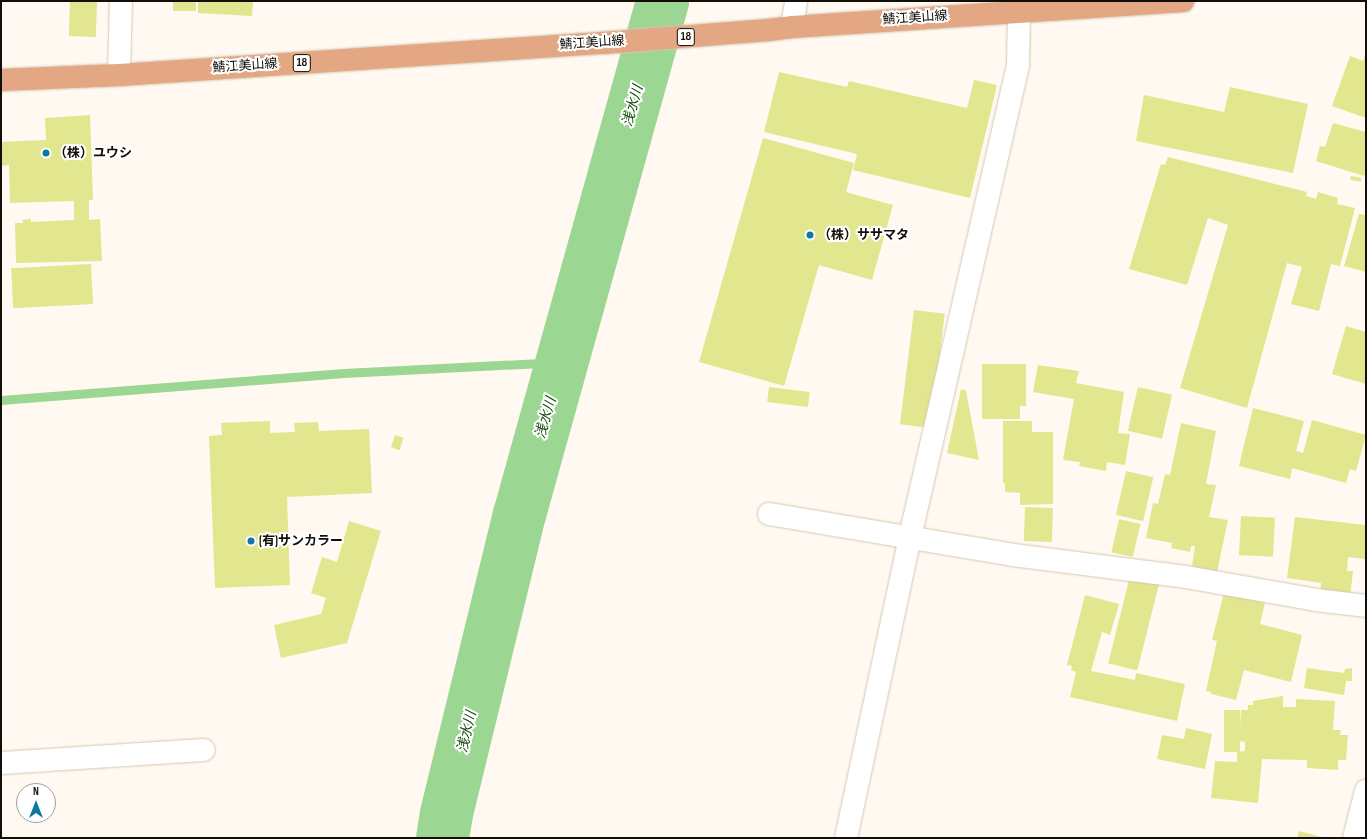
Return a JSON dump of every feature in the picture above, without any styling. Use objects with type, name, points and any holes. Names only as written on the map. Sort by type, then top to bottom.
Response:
[{"type":"main road","name":"鯖江美山線","points":[[1,80],[119,75],[603,43],[792,27],[1183,1]]},
{"type":"street","points":[[119,75],[121,1]]},
{"type":"street","points":[[792,27],[796,1]]},
{"type":"street","points":[[846,838],[910,538],[1018,64],[1018,11]]},
{"type":"street","points":[[769,514],[1013,555],[1186,577],[1316,600],[1366,606]]},
{"type":"street","points":[[1,763],[204,750]]},
{"type":"street","points":[[1354,838],[1366,791]]},
{"type":"building","points":[[70,1],[97,2],[96,37],[69,36]]},
{"type":"building","points":[[173,1],[196,1],[196,11],[173,11]]},
{"type":"building","points":[[198,1],[253,1],[252,16],[198,13]]},
{"type":"building","points":[[1366,53],[1366,118],[1332,106],[1350,56],[1363,61]]},
{"type":"building","points":[[779,72],[847,87],[849,81],[967,108],[974,80],[997,85],[970,198],[853,170],[857,154],[764,132]]},
{"type":"building","points":[[1230,87],[1308,104],[1293,173],[1136,141],[1144,95],[1224,112]]},
{"type":"building","name":"（株）ユウシ","points":[[90,115],[93,200],[89,200],[89,220],[100,219],[102,261],[16,263],[15,223],[23,223],[22,220],[31,219],[31,222],[74,220],[74,201],[10,203],[9,165],[1,166],[1,142],[46,140],[45,118]]},
{"type":"building","points":[[1333,123],[1366,132],[1366,170],[1364,176],[1316,161],[1320,146],[1325,147]]},
{"type":"building","name":"（株）ササマタ","points":[[763,138],[854,163],[846,192],[893,205],[872,280],[819,265],[784,386],[699,362]]},
{"type":"building","points":[[1168,157],[1307,192],[1306,196],[1316,199],[1318,192],[1338,198],[1337,204],[1355,208],[1340,266],[1331,264],[1319,311],[1291,304],[1302,267],[1287,263],[1247,408],[1180,388],[1228,225],[1208,218],[1187,285],[1129,269],[1161,164],[1165,165]]},
{"type":"building","points":[[1351,176],[1362,178],[1361,182],[1350,180]]},
{"type":"building","points":[[1359,214],[1366,215],[1366,272],[1344,266]]},
{"type":"building","points":[[91,264],[93,304],[13,308],[11,268]]},
{"type":"building","points":[[914,310],[945,314],[931,428],[900,424]]},
{"type":"building","points":[[1346,326],[1366,332],[1366,384],[1332,374]]},
{"type":"building","points":[[982,364],[1026,364],[1026,406],[1020,406],[1020,419],[982,419]]},
{"type":"building","points":[[1038,365],[1079,371],[1076,383],[1124,392],[1118,433],[1130,434],[1125,465],[1107,462],[1106,471],[1079,466],[1080,462],[1063,460],[1074,399],[1033,392]]},
{"type":"building","points":[[769,387],[810,392],[808,407],[767,402]]},
{"type":"building","points":[[1138,387],[1172,395],[1162,439],[1128,431]]},
{"type":"building","points":[[961,389],[966,391],[979,460],[947,453]]},
{"type":"building","points":[[1253,408],[1304,421],[1296,451],[1303,453],[1312,420],[1366,435],[1356,471],[1350,469],[1346,483],[1292,468],[1290,479],[1239,466]]},
{"type":"building","name":"(有)サンカラー","points":[[270,421],[270,433],[295,432],[294,423],[318,422],[319,431],[369,429],[372,493],[287,497],[290,585],[215,588],[209,436],[222,435],[221,423]]},
{"type":"building","points":[[1003,421],[1032,421],[1032,432],[1053,432],[1053,504],[1020,505],[1020,493],[1005,492],[1005,483],[1003,483]]},
{"type":"building","points":[[1181,423],[1216,431],[1206,484],[1216,485],[1209,517],[1228,520],[1217,572],[1192,566],[1195,546],[1191,546],[1190,552],[1171,548],[1172,543],[1146,538],[1153,503],[1158,504],[1165,474],[1170,475]]},
{"type":"building","points":[[395,435],[404,438],[400,450],[391,447]]},
{"type":"building","points":[[1126,471],[1153,477],[1143,521],[1116,515]]},
{"type":"building","points":[[1025,507],[1053,508],[1052,542],[1024,541]]},
{"type":"building","points":[[1241,516],[1275,518],[1273,557],[1239,555]]},
{"type":"building","points":[[1295,517],[1366,525],[1365,559],[1348,557],[1347,571],[1353,571],[1350,598],[1320,594],[1321,583],[1287,578]]},
{"type":"building","points":[[1119,519],[1140,524],[1133,557],[1111,552]]},
{"type":"building","points":[[349,521],[381,531],[347,643],[281,658],[274,625],[321,614],[326,598],[311,593],[322,557],[337,562]]},
{"type":"building","points":[[1130,576],[1159,583],[1137,671],[1108,663]]},
{"type":"building","points":[[1224,593],[1265,603],[1260,624],[1302,635],[1291,682],[1244,670],[1236,700],[1211,694],[1211,692],[1206,691],[1217,641],[1212,640]]},
{"type":"building","points":[[1085,595],[1119,604],[1110,635],[1102,632],[1091,671],[1135,680],[1136,673],[1185,684],[1177,721],[1070,697],[1076,672],[1071,670],[1072,666],[1067,665]]},
{"type":"building","points":[[1307,668],[1344,673],[1345,669],[1352,668],[1352,681],[1346,681],[1344,695],[1304,688]]},
{"type":"building","points":[[1283,696],[1283,707],[1296,707],[1296,699],[1335,701],[1333,730],[1341,730],[1340,735],[1348,735],[1346,760],[1338,760],[1338,770],[1307,768],[1307,760],[1262,759],[1258,803],[1211,798],[1215,761],[1237,762],[1237,752],[1245,751],[1245,742],[1239,741],[1241,710],[1248,710],[1248,705],[1253,705],[1253,701]]},
{"type":"building","points":[[1224,710],[1240,710],[1240,752],[1224,752]]},
{"type":"building","points":[[1186,728],[1212,734],[1205,769],[1157,759],[1162,735],[1184,739]]},
{"type":"building","points":[[1299,831],[1307,833],[1325,838],[1297,838]]},
{"type":"waterway","name":"浅水川","points":[[442,838],[446,813],[519,514],[662,1]]},
{"type":"waterway","points":[[1,400],[344,373],[562,362]]},
{"type":"place","name":"（株）ユウシ","points":[[46,153]]},
{"type":"place","name":"（株）ササマタ","points":[[810,235]]},
{"type":"place","name":"(有)サンカラー","points":[[251,541]]}]
